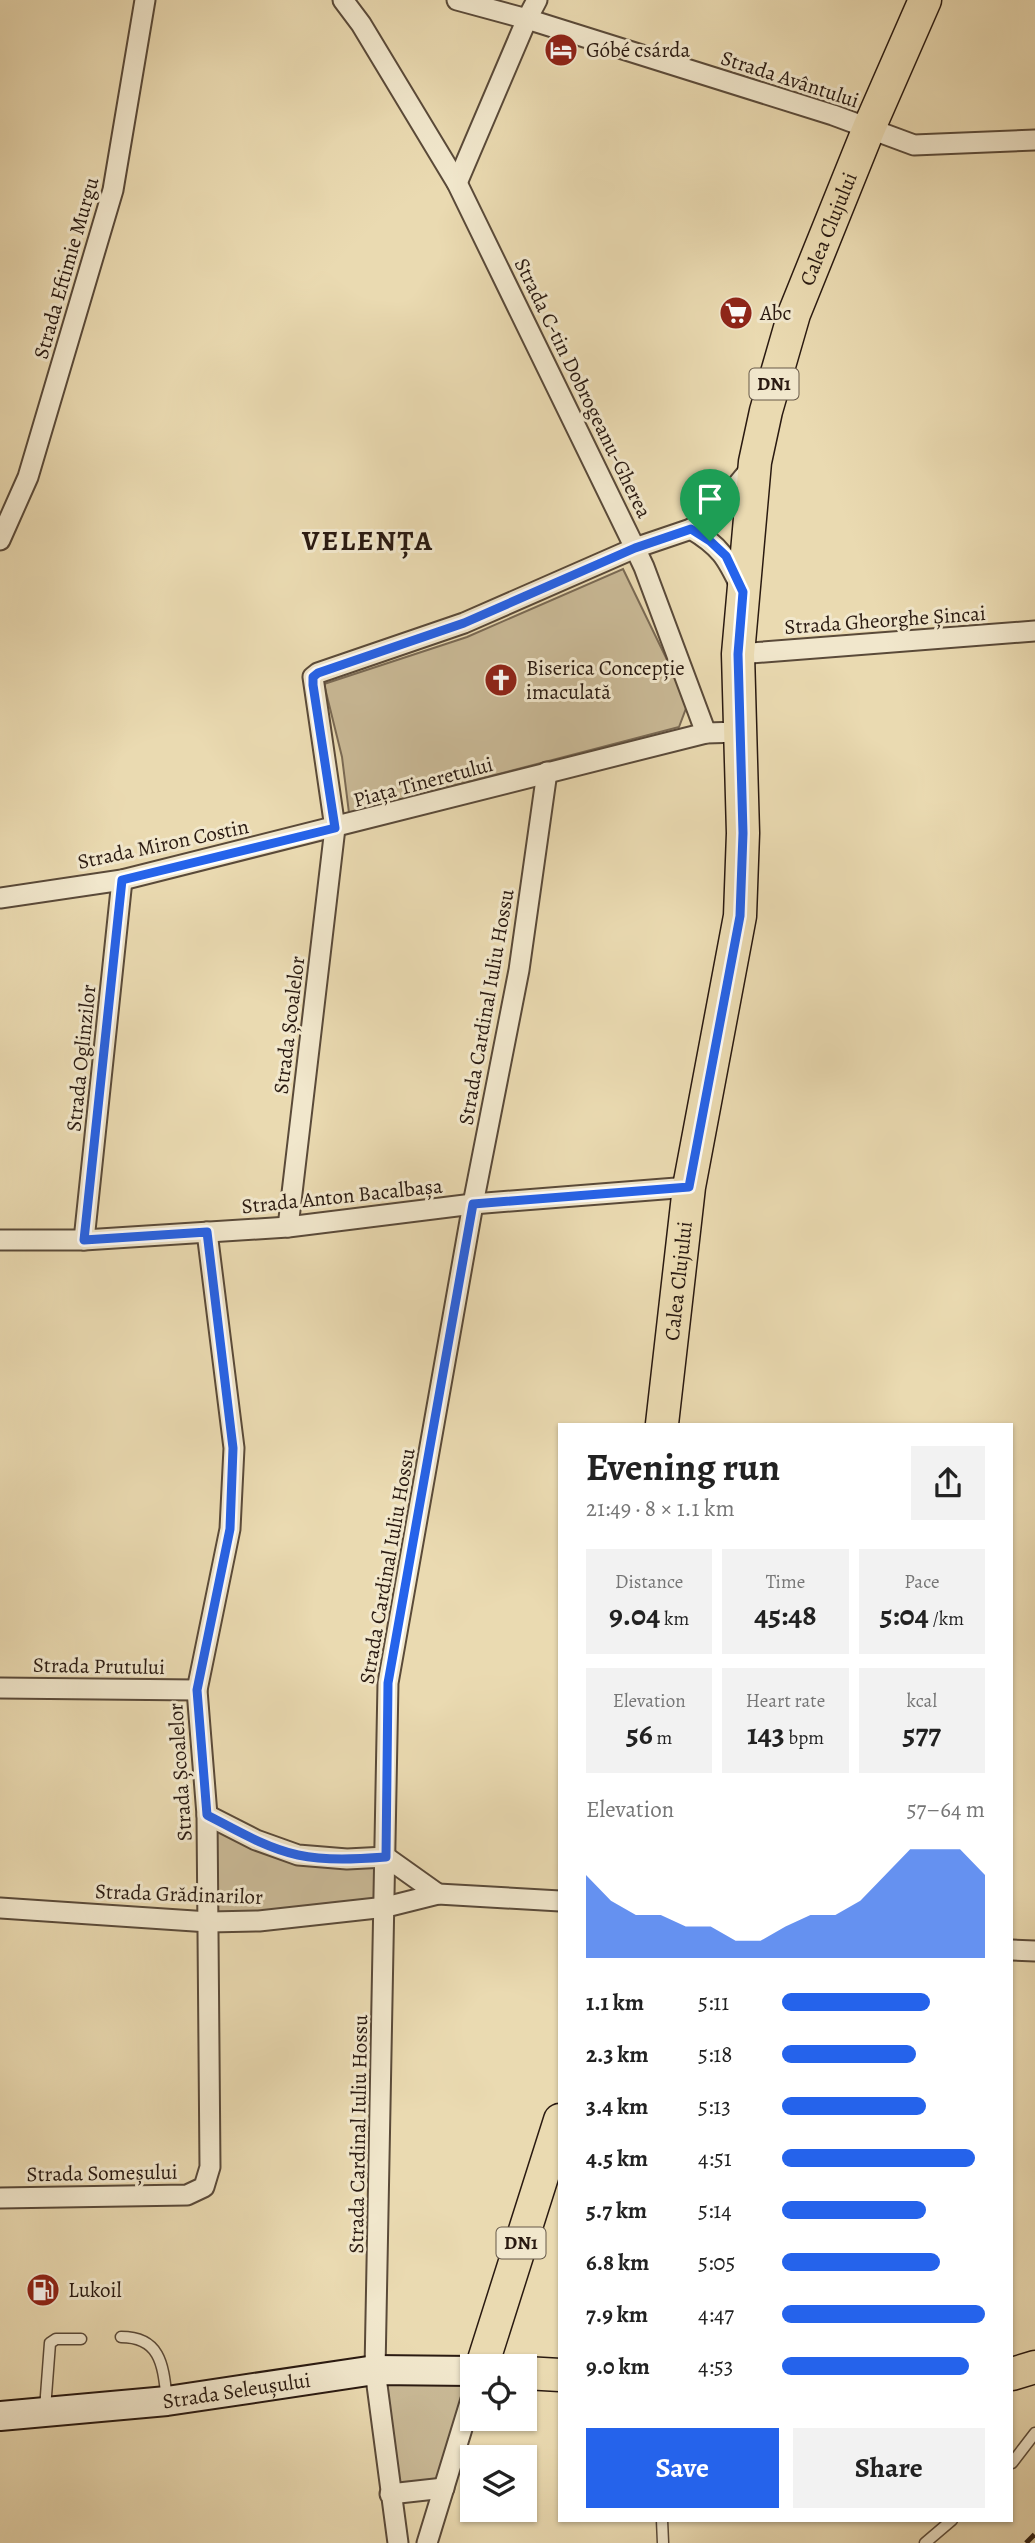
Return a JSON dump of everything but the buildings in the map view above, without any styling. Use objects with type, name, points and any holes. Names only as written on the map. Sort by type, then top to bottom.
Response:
[{"type":"main road","name":"Calea Clujului","points":[[662,1423],[689,1187],[740,916],[743,833],[738,654],[755,463],[766,411],[794,314],[869,128],[925,0]]},
{"type":"main road","name":"DN1","points":[[486,2354],[558,2126]]},
{"type":"main road","name":"Strada Seleușului","points":[[0,2416],[167,2401],[375,2370],[460,2371]]},
{"type":"main road","points":[[537,2374],[558,2375]]},
{"type":"street","name":"Strada Eftimie Murgu","points":[[0,540],[28,477],[113,190],[145,0]]},
{"type":"street","name":"Strada C-tin Dobrogeanu-Gherea","points":[[343,0],[361,24],[457,183],[645,567],[706,733]]},
{"type":"street","name":"Strada Avântului","points":[[457,0],[527,19],[833,115],[914,145],[1035,140]]},
{"type":"street","points":[[457,183],[537,0]]},
{"type":"street","name":"Piața Tineretului","points":[[740,732],[706,733],[335,828],[313,677],[464,623],[635,548],[691,529],[715,512],[755,463]]},
{"type":"street","points":[[691,529],[710,541],[726,556],[743,592]]},
{"type":"street","name":"Strada Gheorghe Șincai","points":[[738,654],[1035,631]]},
{"type":"street","name":"Strada Cardinal Iuliu Hossu","points":[[398,2543],[375,2370],[386,1907],[388,1683],[473,1204],[519,970],[547,772]]},
{"type":"street","name":"Strada Miron Costin","points":[[0,898],[122,880],[335,828]]},
{"type":"street","name":"Strada Școalelor","points":[[288,1227],[335,828]]},
{"type":"street","name":"Strada Oglinzilor","points":[[84,1240],[122,880]]},
{"type":"street","name":"Strada Anton Bacalbașa","points":[[0,1240],[84,1240],[288,1227],[473,1204],[689,1187]]},
{"type":"street","name":"Strada Școalelor","points":[[204,2187],[209,2167],[209,1922],[207,1815],[197,1690],[230,1529],[233,1448],[207,1232]]},
{"type":"street","name":"Strada Prutului","points":[[0,1688],[197,1690]]},
{"type":"street","points":[[207,1815],[256,1840],[299,1855],[347,1859],[386,1857],[438,1894]]},
{"type":"street","name":"Strada Grădinarilor","points":[[0,1908],[209,1922],[259,1921],[386,1907],[438,1894],[558,1901]]},
{"type":"street","points":[[1013,1951],[1035,1951]]},
{"type":"street","name":"Strada Someșului","points":[[0,2198],[187,2195],[204,2187]]},
{"type":"street","points":[[427,2543],[461,2431]]},
{"type":"street","points":[[390,2494],[444,2488]]},
{"type":"lane","points":[[121,2337],[144,2340],[154,2350],[164,2372],[167,2401]]},
{"type":"lane","points":[[45,2412],[50,2343],[56,2339],[81,2339]]},
{"type":"lane","points":[[1013,2462],[1035,2433]]},
{"type":"lane","points":[[662,2522],[663,2543]]},
{"type":"lane","points":[[925,2543],[950,2522]]},
{"type":"shaded area","points":[[623,569],[688,703],[679,727],[349,813],[342,757],[324,684],[467,637]]},
{"type":"shaded area","points":[[207,1815],[256,1840],[386,1857],[386,1907],[209,1922]]},
{"type":"shaded area","points":[[375,2370],[460,2371],[461,2431],[444,2488],[390,2494]]},
{"type":"railway","points":[[1026,2543],[1035,2534]]},
{"type":"place","name":"Góbé csárda","points":[[561,50]]},
{"type":"place","name":"Abc","points":[[736,313]]},
{"type":"place","name":"Biserica Concepție imaculată","points":[[501,680]]},
{"type":"place","name":"Lukoil","points":[[43,2290]]},
{"type":"district","name":"VELENȚA","points":[[368,541]]},
{"type":"route","points":[[691,529],[710,541],[726,556],[743,592],[738,654],[743,833],[740,916],[689,1187],[473,1204],[388,1683],[386,1857],[347,1859],[299,1855],[256,1840],[207,1815],[197,1690],[230,1529],[233,1448],[207,1232],[84,1240],[122,880],[335,828],[313,685],[313,677],[318,673],[464,623],[635,548],[691,529]]}]
